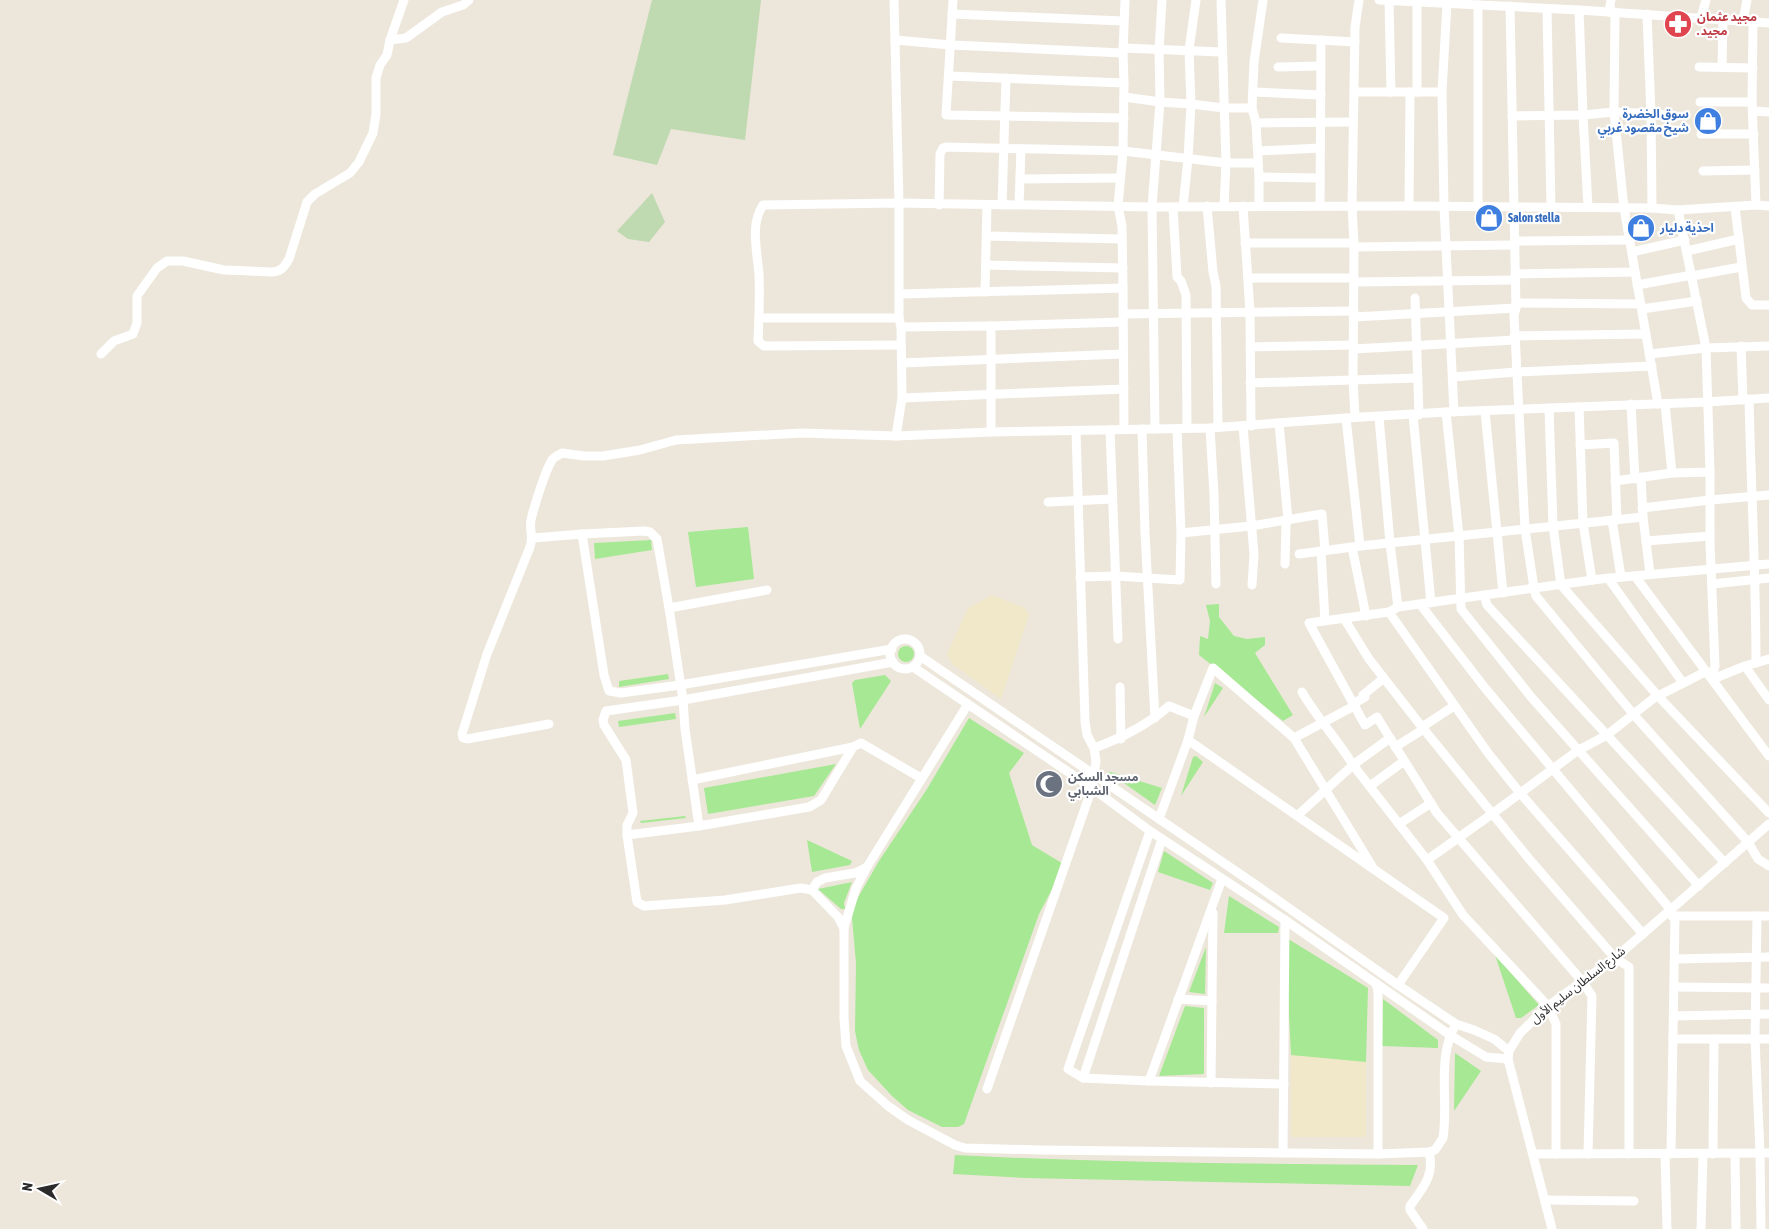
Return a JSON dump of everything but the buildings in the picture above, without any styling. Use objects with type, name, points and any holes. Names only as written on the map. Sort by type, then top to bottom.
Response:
[{"type":"street","points":[[101,354],[114,341],[132,334],[137,323],[137,296],[157,268],[167,261],[183,261],[224,270],[272,272],[284,268],[289,259],[307,202],[315,194],[350,173],[359,162],[368,145],[373,133],[376,114],[376,78],[380,65],[387,55],[390,40],[404,0]]},
{"type":"street","points":[[390,40],[406,38],[442,12],[463,5],[469,0]]},
{"type":"street","points":[[894,0],[902,363],[902,398],[896,436]]},
{"type":"street","points":[[953,0],[946,115],[1124,118]]},
{"type":"street","points":[[1124,429],[1124,288],[1122,238],[1118,206],[1123,151],[1125,0]]},
{"type":"street","points":[[1155,428],[1152,206],[1160,102],[1162,0]]},
{"type":"street","points":[[1187,428],[1186,295],[1181,280],[1177,277],[1178,206],[1188,159],[1191,104],[1189,50],[1196,0]]},
{"type":"street","points":[[1221,0],[1221,52],[1226,163],[1224,206]]},
{"type":"street","points":[[1259,206],[1256,122],[1252,108],[1254,62],[1263,0]]},
{"type":"street","points":[[1359,0],[1355,27],[1353,122],[1354,380],[1351,418],[1356,546],[1366,616]]},
{"type":"street","points":[[1379,0],[1451,2],[1478,5],[1514,4],[1548,9],[1565,4],[1579,10],[1769,23]]},
{"type":"street","points":[[1611,0],[1614,112],[1624,208],[1672,473]]},
{"type":"street","points":[[1701,18],[1706,0]]},
{"type":"street","points":[[1743,21],[1747,0]]},
{"type":"street","points":[[1389,1],[1391,92]]},
{"type":"street","points":[[1409,206],[1417,2]]},
{"type":"street","points":[[1451,2],[1442,92],[1444,206],[1453,377],[1450,412],[1459,536],[1460,609],[1577,751],[1699,886]]},
{"type":"street","points":[[1514,4],[1512,116],[1516,306],[1514,338],[1524,529],[1536,596],[1634,715],[1748,842],[1758,859],[1769,866]]},
{"type":"street","points":[[1478,5],[1478,206]]},
{"type":"street","points":[[1548,9],[1551,207]]},
{"type":"street","points":[[1579,10],[1582,115],[1588,207]]},
{"type":"street","points":[[952,14],[1124,21]]},
{"type":"street","points":[[1647,14],[1656,114],[1652,208]]},
{"type":"street","points":[[1722,67],[1723,20]]},
{"type":"street","points":[[1753,22],[1756,206]]},
{"type":"street","points":[[1281,38],[1355,42]]},
{"type":"street","points":[[895,40],[951,45],[1123,51],[1189,50],[1221,52]]},
{"type":"street","points":[[1320,206],[1321,40]]},
{"type":"street","points":[[1278,67],[1321,66]]},
{"type":"street","points":[[1699,67],[1753,68]]},
{"type":"street","points":[[949,76],[1124,83]]},
{"type":"street","points":[[1002,205],[1006,78]]},
{"type":"street","points":[[1253,92],[1320,96]]},
{"type":"street","points":[[1355,92],[1442,92]]},
{"type":"street","points":[[1124,97],[1224,108],[1252,108]]},
{"type":"street","points":[[1700,102],[1753,107],[1769,112]]},
{"type":"street","points":[[1512,116],[1582,115],[1614,112],[1656,114]]},
{"type":"street","points":[[1256,122],[1353,122]]},
{"type":"street","points":[[1701,134],[1754,134]]},
{"type":"street","points":[[939,204],[940,154],[943,148],[946,147],[1123,151],[1226,163],[1258,163]]},
{"type":"street","points":[[1258,151],[1320,148]]},
{"type":"street","points":[[1019,205],[1020,149]]},
{"type":"street","points":[[1703,171],[1755,170]]},
{"type":"street","points":[[1259,177],[1320,178]]},
{"type":"street","points":[[1020,179],[1120,178]]},
{"type":"street","points":[[901,345],[769,347],[764,346],[758,340],[759,274],[756,236],[758,212],[763,204],[1478,206],[1678,210],[1769,206]]},
{"type":"street","points":[[985,292],[987,205]]},
{"type":"street","points":[[1207,206],[1218,313],[1214,428],[1216,584]]},
{"type":"street","points":[[1242,206],[1250,312],[1250,383],[1247,426],[1254,554],[1252,585]]},
{"type":"street","points":[[1735,207],[1746,298],[1752,305],[1769,305]]},
{"type":"street","points":[[1678,210],[1706,348],[1715,666],[1712,675]]},
{"type":"street","points":[[987,236],[1122,238]]},
{"type":"street","points":[[1687,251],[1739,239]]},
{"type":"street","points":[[1245,243],[1446,246],[1630,240]]},
{"type":"street","points":[[1632,252],[1685,240]]},
{"type":"street","points":[[986,265],[1123,268]]},
{"type":"street","points":[[1638,285],[1741,267]]},
{"type":"street","points":[[1248,278],[1448,282],[1635,272]]},
{"type":"street","points":[[900,294],[1124,288]]},
{"type":"street","points":[[1415,298],[1418,378],[1416,415],[1431,603]]},
{"type":"street","points":[[759,318],[991,326],[1124,318],[1154,314],[1250,312],[1415,314],[1516,306],[1641,307],[1697,301]]},
{"type":"street","points":[[991,326],[991,432]]},
{"type":"street","points":[[1250,347],[1416,345],[1514,338],[1646,334]]},
{"type":"street","points":[[1741,346],[1756,565],[1756,663]]},
{"type":"street","points":[[1649,354],[1706,348],[1769,346]]},
{"type":"street","points":[[902,363],[1124,354]]},
{"type":"street","points":[[1453,377],[1516,372],[1652,366]]},
{"type":"street","points":[[1250,383],[1418,378]]},
{"type":"street","points":[[902,398],[1124,389]]},
{"type":"street","points":[[549,724],[467,739],[463,738],[462,734],[487,654],[533,538],[530,527],[531,519],[553,459],[562,453],[603,456],[640,450],[676,440],[802,432],[896,436],[991,432],[1214,428],[1450,412],[1769,398]]},
{"type":"street","points":[[1632,404],[1638,478],[1650,574]]},
{"type":"street","points":[[1579,407],[1583,523],[1592,580]]},
{"type":"street","points":[[1549,408],[1553,526],[1561,585],[1658,696],[1769,813]]},
{"type":"street","points":[[1485,411],[1503,593]]},
{"type":"street","points":[[1379,417],[1390,543],[1398,607]]},
{"type":"street","points":[[1279,424],[1288,520],[1286,524],[1285,564]]},
{"type":"street","points":[[1142,429],[1155,718]]},
{"type":"street","points":[[1080,578],[1116,576],[1180,580],[1181,533],[1177,429]]},
{"type":"street","points":[[986,1089],[1092,788],[1094,776],[1096,761],[1094,748],[1087,735],[1085,721],[1076,430]]},
{"type":"street","points":[[1110,430],[1118,639]]},
{"type":"street","points":[[1580,445],[1614,443],[1615,520],[1621,577]]},
{"type":"street","points":[[1615,482],[1672,473],[1710,472]]},
{"type":"street","points":[[1299,554],[1356,546],[1615,520],[1643,512],[1710,500],[1769,495]]},
{"type":"street","points":[[1048,502],[1112,499]]},
{"type":"street","points":[[1181,533],[1215,531],[1322,514],[1325,621]]},
{"type":"street","points":[[533,538],[644,531],[653,534],[658,542],[683,700],[685,729],[699,826]]},
{"type":"street","points":[[582,534],[604,675],[609,690],[621,693],[680,685],[892,649]]},
{"type":"street","points":[[1646,541],[1710,536]]},
{"type":"street","points":[[1588,1154],[1592,996],[1457,838],[1395,748],[1377,717],[1365,725],[1310,623],[1345,620],[1389,612],[1398,607],[1592,580],[1769,564]]},
{"type":"street","points":[[1635,576],[1712,675],[1769,756]]},
{"type":"street","points":[[1608,578],[1683,683]]},
{"type":"street","points":[[1712,584],[1769,578]]},
{"type":"street","points":[[669,608],[767,590]]},
{"type":"street","points":[[1484,595],[1487,605],[1725,863]]},
{"type":"street","points":[[1420,604],[1485,688],[1670,914],[1675,959],[1667,1229]]},
{"type":"street","points":[[1389,612],[1488,753],[1520,793],[1643,934]]},
{"type":"street","points":[[1345,620],[1369,659],[1492,814],[1615,958],[1629,967],[1629,1154]]},
{"type":"street","points":[[902,640],[911,641],[918,647],[920,656],[913,667],[902,669],[891,658],[894,645],[902,640]]},
{"type":"street","points":[[920,656],[1176,830],[1398,986],[1456,1024],[1494,1038],[1509,1055],[1552,1229]]},
{"type":"street","points":[[1427,860],[1577,751],[1607,735],[1658,696],[1683,683],[1769,659]]},
{"type":"street","points":[[844,928],[838,917],[812,890],[801,888],[725,900],[644,906],[637,902],[627,835],[627,825],[633,813],[626,760],[604,725],[604,714],[606,711],[683,700],[893,662]]},
{"type":"street","points":[[1745,666],[1769,700]]},
{"type":"street","points":[[913,667],[1092,788],[1150,831],[1285,920],[1450,1035],[1486,1057],[1509,1055]]},
{"type":"street","points":[[1159,819],[1188,740],[1194,716],[1213,668],[1294,738],[1375,870]]},
{"type":"street","points":[[1294,738],[1354,705],[1384,678]]},
{"type":"street","points":[[1120,688],[1121,738]]},
{"type":"street","points":[[1302,692],[1353,765],[1427,860],[1463,914],[1548,1006],[1556,1024],[1556,1154]]},
{"type":"street","points":[[968,704],[867,867],[856,888],[844,928],[844,1018],[846,1046],[860,1081],[895,1111],[956,1145],[965,1148],[1378,1154],[1429,1152],[1435,1150],[1443,1138],[1446,1052],[1450,1035],[1456,1024]]},
{"type":"street","points":[[1094,748],[1121,738],[1155,718],[1169,706],[1194,716]]},
{"type":"street","points":[[1395,748],[1454,706]]},
{"type":"street","points":[[1298,815],[1353,765],[1390,738]]},
{"type":"street","points":[[1188,740],[1444,918],[1398,986]]},
{"type":"street","points":[[692,780],[853,747],[861,743],[921,778]]},
{"type":"street","points":[[627,835],[699,826],[809,808],[821,800],[853,747]]},
{"type":"street","points":[[1370,786],[1404,761]]},
{"type":"street","points":[[1399,824],[1431,802]]},
{"type":"street","name":"شارع السلطان سليم الأول","points":[[1509,1055],[1520,1033],[1548,1006],[1615,958],[1670,914],[1769,824]]},
{"type":"street","points":[[1082,1078],[1165,841],[1176,830]]},
{"type":"street","points":[[1150,831],[1068,1069],[1082,1078],[1284,1084]]},
{"type":"street","points":[[812,890],[817,882],[825,878],[855,873],[867,867]]},
{"type":"street","points":[[1149,1081],[1222,879]]},
{"type":"street","points":[[1211,1083],[1213,905]]},
{"type":"street","points":[[1670,914],[1769,916]]},
{"type":"street","points":[[1757,916],[1756,1039],[1765,1154],[1762,1229]]},
{"type":"street","points":[[1283,1153],[1285,920]]},
{"type":"street","points":[[1675,959],[1769,957]]},
{"type":"street","points":[[1376,983],[1378,992],[1378,1154]]},
{"type":"street","points":[[1674,987],[1769,988]]},
{"type":"street","points":[[1178,999],[1212,1001]]},
{"type":"street","points":[[1674,1016],[1769,1014]]},
{"type":"street","points":[[1673,1039],[1769,1039]]},
{"type":"street","points":[[1714,1039],[1714,1154]]},
{"type":"street","points":[[1423,1229],[1410,1210],[1410,1206],[1432,1170],[1429,1152]]},
{"type":"street","points":[[1533,1154],[1765,1154]]},
{"type":"street","points":[[1701,1229],[1703,1154]]},
{"type":"street","points":[[1735,1154],[1736,1229]]},
{"type":"street","points":[[1545,1200],[1634,1201]]},
{"type":"shaded area","points":[[992,595],[1025,608],[1029,615],[1001,699],[952,664],[947,654],[968,608]]},
{"type":"shaded area","points":[[1291,1055],[1366,1055],[1366,1137],[1291,1137]]},
{"type":"green space","points":[[652,0],[761,0],[745,140],[671,129],[657,165],[613,155]]},
{"type":"green space","points":[[652,193],[665,222],[649,242],[628,239],[617,231]]},
{"type":"green space","points":[[748,527],[754,579],[696,587],[688,532]]},
{"type":"green space","points":[[651,540],[652,550],[595,559],[594,543]]},
{"type":"green space","points":[[1219,604],[1219,617],[1234,636],[1247,639],[1265,637],[1265,645],[1255,653],[1293,715],[1283,721],[1199,655],[1200,636],[1208,639],[1210,621],[1206,605]]},
{"type":"green space","points":[[906,646],[914,654],[906,662],[898,654]]},
{"type":"green space","points":[[668,674],[669,679],[619,687],[619,681]]},
{"type":"green space","points":[[885,675],[891,681],[860,729],[852,683],[855,680]]},
{"type":"green space","points":[[1215,683],[1223,688],[1204,717]]},
{"type":"green space","points":[[675,713],[676,719],[619,727],[618,721]]},
{"type":"green space","points":[[969,718],[1024,753],[1009,773],[1032,845],[1065,865],[1039,914],[964,1124],[958,1127],[942,1127],[908,1110],[892,1096],[868,1070],[859,1050],[855,1031],[856,963],[852,918],[853,906],[879,861],[927,789]]},
{"type":"green space","points":[[1196,756],[1203,762],[1181,796],[1193,757]]},
{"type":"green space","points":[[836,764],[814,796],[708,814],[704,788]]},
{"type":"green space","points":[[1107,771],[1162,788],[1155,805]]},
{"type":"green space","points":[[685,816],[686,818],[641,823],[640,821]]},
{"type":"green space","points":[[807,840],[852,861],[850,865],[812,872]]},
{"type":"green space","points":[[1164,851],[1213,883],[1210,890],[1158,872]]},
{"type":"green space","points":[[852,882],[844,903],[845,909],[841,909],[818,889]]},
{"type":"green space","points":[[1229,896],[1279,927],[1278,933],[1224,933]]},
{"type":"green space","points":[[1285,937],[1368,988],[1366,1062],[1291,1055]]},
{"type":"green space","points":[[1206,947],[1205,994],[1189,992]]},
{"type":"green space","points":[[1495,955],[1539,1005],[1521,1018],[1516,1018]]},
{"type":"green space","points":[[1383,999],[1438,1040],[1438,1048],[1382,1046]]},
{"type":"green space","points":[[1185,1006],[1204,1008],[1204,1074],[1159,1076]]},
{"type":"green space","points":[[1455,1053],[1481,1071],[1454,1111]]},
{"type":"green space","points":[[955,1155],[1245,1164],[1418,1165],[1410,1186],[1026,1178],[953,1174]]},
{"type":"place","name":"مجيد عثمان . مجيد","points":[[1678,24]]},
{"type":"place","name":"سوق الخضرة شيخ مقصود غربي","points":[[1708,121]]},
{"type":"place","name":"Salon stella","points":[[1489,218]]},
{"type":"place","name":"احذية دليار","points":[[1641,228]]},
{"type":"place","name":"مسجد السكن الشبابي","points":[[1049,784]]}]
